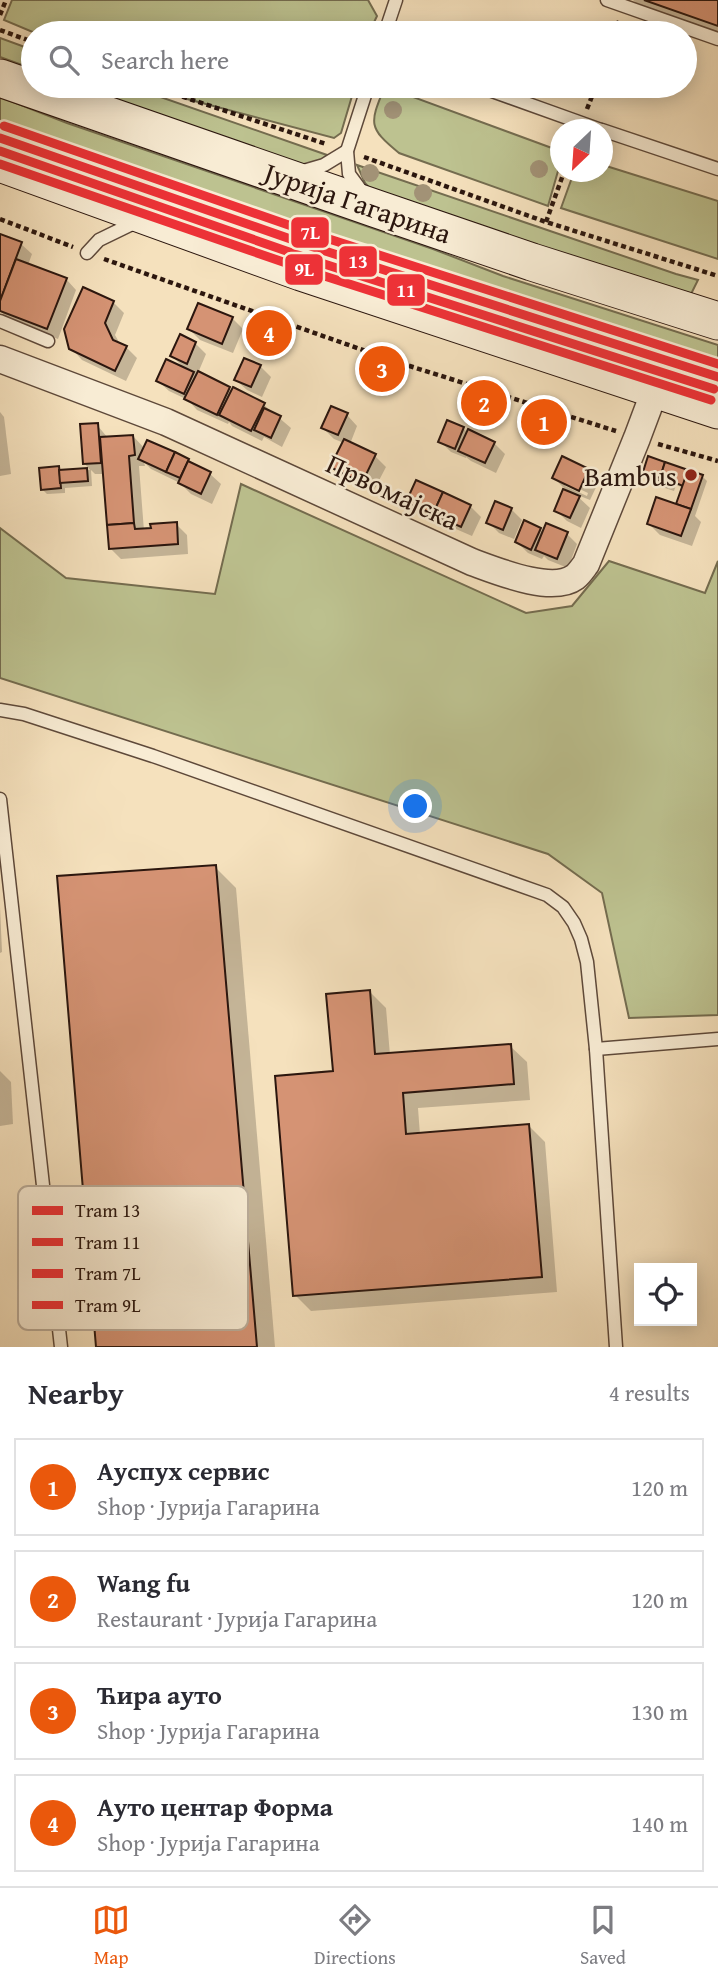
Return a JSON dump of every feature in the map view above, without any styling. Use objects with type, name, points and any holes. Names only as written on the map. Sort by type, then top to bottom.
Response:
[{"type":"main road","name":"Јурија Гагарина","points":[[0,78],[21,85]]},
{"type":"main road","name":"Јурија Гагарина","points":[[57,98],[532,262],[718,321]]},
{"type":"main road","points":[[0,163],[300,272],[718,410]]},
{"type":"street","name":"Првомајска","points":[[0,359],[166,422],[472,562],[510,575],[547,583],[561,583],[575,578],[586,564],[655,390]]},
{"type":"lane","points":[[389,21],[396,0]]},
{"type":"lane","points":[[607,0],[667,21]]},
{"type":"lane","points":[[697,32],[718,39]]},
{"type":"lane","points":[[364,98],[347,151],[349,174],[374,208]]},
{"type":"lane","points":[[512,98],[571,119]]},
{"type":"lane","points":[[613,134],[718,169]]},
{"type":"lane","points":[[270,173],[304,172],[324,165],[347,151]]},
{"type":"lane","points":[[87,253],[99,240],[118,229],[140,220],[152,219]]},
{"type":"lane","points":[[0,321],[48,341]]},
{"type":"lane","points":[[0,710],[24,714],[153,756],[547,895],[563,907],[581,939],[587,962],[596,1049],[615,1347]]},
{"type":"lane","points":[[0,799],[43,1186]]},
{"type":"lane","points":[[596,1049],[718,1039]]},
{"type":"path","points":[[0,15],[6,0]]},
{"type":"path","points":[[0,30],[21,38]]},
{"type":"path","points":[[186,98],[347,151],[547,222],[718,276]]},
{"type":"path","points":[[547,222],[561,182]]},
{"type":"path","points":[[0,219],[87,253],[397,362],[718,461]]},
{"type":"green space","points":[[12,0],[368,0],[377,16],[375,21],[21,21],[21,27],[4,20]]},
{"type":"green space","points":[[0,38],[21,46],[21,65],[0,57]]},
{"type":"green space","points":[[0,97],[503,276],[718,345],[718,391],[295,252],[0,148]]},
{"type":"green space","points":[[110,98],[163,98],[327,155],[308,167]]},
{"type":"green space","points":[[185,98],[351,98],[341,133],[334,138]]},
{"type":"green space","points":[[380,98],[416,98],[550,147],[550,182],[555,182],[548,206],[399,153],[381,137],[374,124]]},
{"type":"green space","points":[[357,165],[698,280],[691,294],[375,194],[365,183]]},
{"type":"green space","points":[[613,168],[718,201],[718,259],[561,208],[570,182],[613,182]]},
{"type":"green space","points":[[241,484],[526,613],[572,606],[609,561],[705,593],[718,561],[718,1015],[629,1018],[602,893],[548,854],[0,678],[0,528],[66,578],[215,594]]},
{"type":"building","points":[[644,0],[718,0],[718,26]]},
{"type":"building","points":[[0,234],[22,242],[0,301]]},
{"type":"building","points":[[16,259],[67,278],[47,329],[0,311],[0,301]]},
{"type":"building","points":[[83,287],[114,301],[105,323],[113,340],[127,346],[115,371],[69,349],[64,329]]},
{"type":"building","points":[[198,303],[233,317],[222,344],[187,329]]},
{"type":"building","points":[[180,334],[196,342],[187,364],[170,356]]},
{"type":"building","points":[[244,358],[261,365],[251,387],[234,380]]},
{"type":"building","points":[[166,359],[194,372],[184,394],[156,381]]},
{"type":"building","points":[[198,371],[230,387],[217,415],[184,399]]},
{"type":"building","points":[[233,387],[265,403],[251,431],[219,415]]},
{"type":"building","points":[[331,406],[348,413],[338,435],[321,428]]},
{"type":"building","points":[[264,408],[281,416],[271,438],[254,430]]},
{"type":"building","points":[[447,420],[464,427],[455,449],[438,442]]},
{"type":"building","points":[[98,423],[101,463],[83,464],[80,424]]},
{"type":"building","points":[[468,429],[495,442],[485,463],[458,451]]},
{"type":"building","points":[[133,435],[135,455],[129,456],[134,523],[107,525],[100,437]]},
{"type":"building","points":[[344,439],[376,454],[362,483],[330,467]]},
{"type":"building","points":[[147,440],[175,452],[166,472],[138,459]]},
{"type":"building","points":[[175,452],[189,459],[180,478],[166,472]]},
{"type":"building","points":[[562,456],[589,469],[579,491],[552,478]]},
{"type":"building","points":[[648,456],[665,462],[660,478],[643,472]]},
{"type":"building","points":[[188,461],[211,472],[201,494],[178,483]]},
{"type":"building","points":[[665,462],[688,470],[683,486],[671,481],[669,487],[658,484]]},
{"type":"building","points":[[59,466],[61,488],[41,490],[39,468]]},
{"type":"building","points":[[87,468],[88,481],[60,483],[59,470]]},
{"type":"building","points":[[688,470],[703,475],[691,509],[676,504]]},
{"type":"building","points":[[416,480],[443,492],[433,514],[406,502]]},
{"type":"building","points":[[563,489],[580,496],[570,518],[554,511]]},
{"type":"building","points":[[443,492],[471,505],[461,527],[433,514]]},
{"type":"building","points":[[656,497],[691,509],[681,536],[647,524]]},
{"type":"building","points":[[495,501],[512,508],[503,530],[486,523]]},
{"type":"building","points":[[524,520],[541,528],[531,550],[515,542]]},
{"type":"building","points":[[177,522],[178,544],[109,549],[107,525],[134,523],[135,529],[151,528],[150,524]]},
{"type":"building","points":[[546,523],[568,532],[557,559],[535,550]]},
{"type":"building","points":[[216,865],[243,1186],[83,1186],[57,876]]},
{"type":"building","points":[[370,990],[375,1054],[511,1044],[514,1084],[403,1093],[406,1134],[529,1124],[542,1277],[293,1296],[275,1076],[333,1071],[326,994]]},
{"type":"building","points":[[248,1241],[257,1347],[96,1347],[95,1330],[248,1330]]},
{"type":"tram line","name":"7L","points":[[4,126],[326,238],[718,364]]},
{"type":"tram line","name":"13","points":[[0,138],[322,250],[718,377]]},
{"type":"tram line","name":"11","points":[[0,151],[318,262],[714,389]]},
{"type":"tram line","name":"9L","points":[[0,164],[315,273],[711,400]]},
{"type":"place","name":"Ауто центар Форма","points":[[269,333]]},
{"type":"place","name":"Ћира ауто","points":[[382,369]]},
{"type":"place","name":"Wang fu","points":[[484,403]]},
{"type":"place","name":"Ауспух сервис","points":[[544,422]]},
{"type":"place","name":"Bambus","points":[[691,475]]}]
